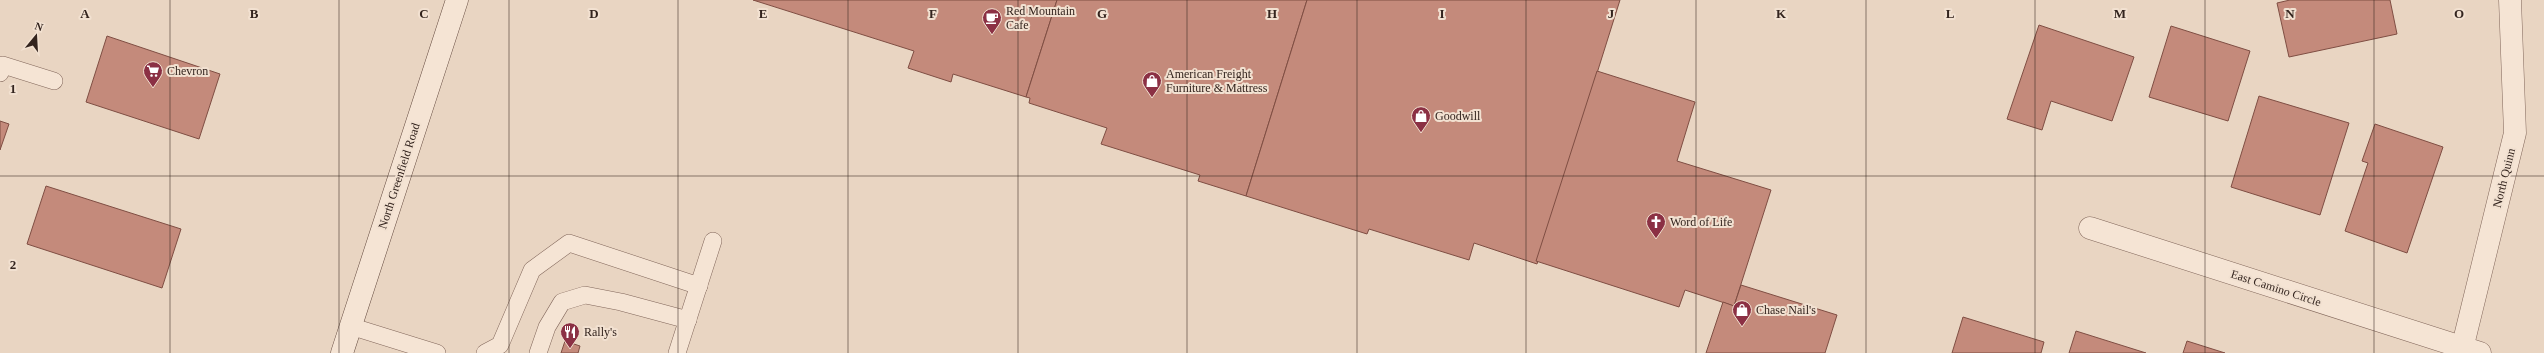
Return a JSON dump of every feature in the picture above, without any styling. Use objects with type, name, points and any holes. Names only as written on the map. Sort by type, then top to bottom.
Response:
[{"type":"street","name":"North Greenfield Road","points":[[342,353],[457,0]]},
{"type":"street","name":"North Quinn","points":[[2468,351],[2515,133],[2510,0]]},
{"type":"street","name":"East Camino Circle","points":[[2090,228],[2468,351]]},
{"type":"lane","points":[[0,73],[3,65],[54,81]]},
{"type":"lane","points":[[677,353],[713,241]]},
{"type":"lane","points":[[485,353],[500,345],[532,270],[569,242],[699,286]]},
{"type":"lane","points":[[538,353],[547,327],[562,302],[585,295],[621,302],[688,320]]},
{"type":"lane","points":[[350,326],[437,353]]},
{"type":"building","points":[[753,0],[1057,0],[1026,97],[953,74],[951,82],[908,68],[914,51]]},
{"type":"building","name":"American Freight Furniture & Mattress","points":[[1057,0],[1307,0],[1246,196],[1198,181],[1200,175],[1101,144],[1107,128],[1029,103],[1030,98],[1026,97]]},
{"type":"building","name":"Goodwill","points":[[1307,0],[1620,0],[1537,264],[1474,243],[1469,260],[1369,229],[1367,234],[1246,196]]},
{"type":"building","points":[[2290,0],[2390,0],[2397,34],[2289,57],[2277,3]]},
{"type":"building","points":[[2039,25],[2134,57],[2112,121],[2051,101],[2042,130],[2007,119]]},
{"type":"building","points":[[2171,26],[2250,51],[2228,121],[2149,97]]},
{"type":"building","name":"Chevron","points":[[107,36],[220,74],[199,139],[86,102]]},
{"type":"building","points":[[1597,71],[1695,102],[1677,161],[1771,190],[1734,306],[1685,290],[1679,307],[1536,261]]},
{"type":"building","points":[[2259,96],[2349,123],[2320,215],[2231,187]]},
{"type":"building","points":[[0,121],[9,124],[0,150]]},
{"type":"building","points":[[2375,124],[2443,147],[2407,253],[2345,231],[2368,163],[2362,161]]},
{"type":"building","points":[[46,186],[181,229],[162,288],[27,244]]},
{"type":"building","points":[[1741,285],[1837,315],[1825,353],[1706,353],[1723,302],[1734,306]]},
{"type":"building","points":[[1963,317],[2044,342],[2041,353],[1952,353]]},
{"type":"building","points":[[2076,331],[2146,353],[2069,353]]},
{"type":"building","name":"Rally's","points":[[565,341],[580,346],[578,353],[561,353]]},
{"type":"building","points":[[2187,341],[2225,353],[2183,353]]},
{"type":"place","name":"Red Mountain Cafe","points":[[992,35]]},
{"type":"place","name":"Chevron","points":[[153,88]]},
{"type":"place","name":"American Freight Furniture & Mattress","points":[[1152,98]]},
{"type":"place","name":"Goodwill","points":[[1421,133]]},
{"type":"place","name":"Word of Life","points":[[1656,239]]},
{"type":"place","name":"Chase Nail's","points":[[1742,327]]},
{"type":"place","name":"Rally's","points":[[570,349]]}]
